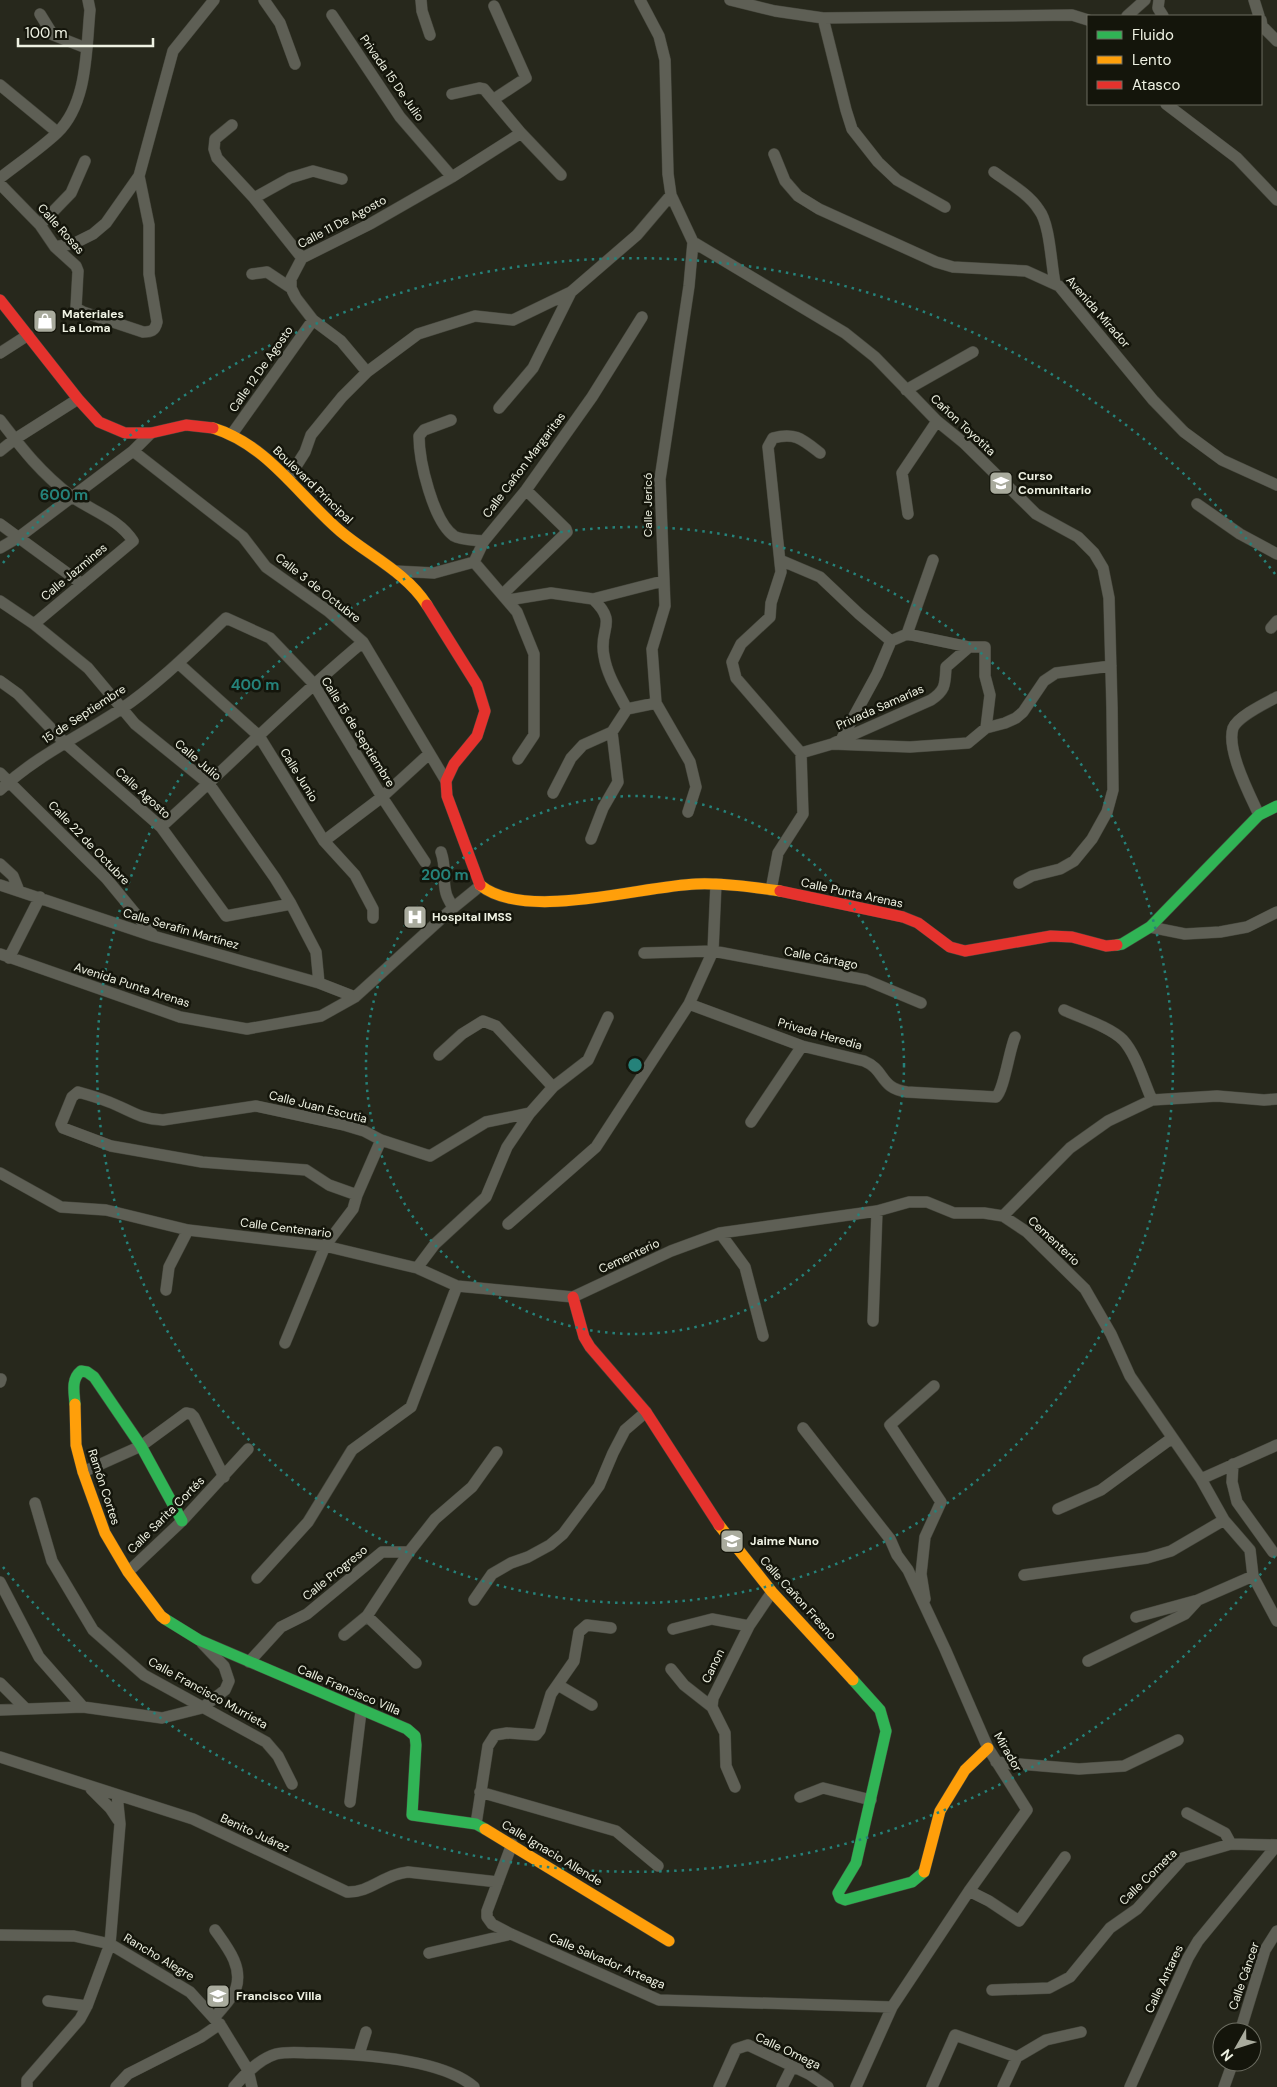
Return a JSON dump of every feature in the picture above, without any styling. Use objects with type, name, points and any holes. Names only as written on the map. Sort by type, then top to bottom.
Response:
[{"type":"street","points":[[0,178],[57,132],[71,115],[81,86],[90,10],[88,0]]},
{"type":"street","points":[[55,247],[75,243],[93,234],[106,223],[139,176],[173,51],[214,0]]},
{"type":"street","points":[[264,0],[280,23],[295,64]]},
{"type":"street","points":[[421,0],[422,11],[430,35]]},
{"type":"street","points":[[640,0],[659,36],[665,60],[668,174],[671,195],[693,242]]},
{"type":"street","points":[[730,0],[775,11],[823,18],[1072,15],[1087,20]]},
{"type":"street","points":[[1128,15],[1145,0]]},
{"type":"street","points":[[1160,0],[1158,8],[1162,15]]},
{"type":"street","points":[[1254,0],[1260,15]]},
{"type":"street","points":[[494,6],[526,78],[494,99]]},
{"type":"street","points":[[40,14],[53,35],[86,48]]},
{"type":"street","name":"Privada 15 De Julio","points":[[332,15],[400,118],[452,177]]},
{"type":"street","points":[[823,18],[852,129],[878,162],[897,180],[945,207]]},
{"type":"street","points":[[1262,26],[1277,41]]},
{"type":"street","points":[[0,85],[57,132]]},
{"type":"street","points":[[452,94],[479,88],[484,89],[521,133],[561,174]]},
{"type":"street","points":[[1167,105],[1237,158],[1273,193],[1277,200]]},
{"type":"street","points":[[232,125],[215,139],[214,149],[218,158],[254,198],[302,258]]},
{"type":"street","name":"Calle 11 De Agosto","points":[[291,288],[291,279],[302,258],[370,224],[452,177],[521,133]]},
{"type":"street","name":"Avenida Mirador","points":[[774,154],[785,181],[798,196],[819,209],[936,262],[953,267],[1026,270],[1055,283],[1153,400],[1184,432],[1222,460],[1277,485]]},
{"type":"street","points":[[40,225],[71,193],[85,161]]},
{"type":"street","points":[[254,198],[290,178],[312,171],[342,179]]},
{"type":"street","points":[[994,172],[1031,200],[1040,211],[1045,224],[1055,283]]},
{"type":"street","name":"Calle Rosas","points":[[0,184],[40,225],[55,247],[76,266],[78,271],[76,308],[143,332],[151,332],[156,329],[157,322],[149,274],[149,225],[139,176]]},
{"type":"street","points":[[288,479],[305,452],[311,435],[342,397],[368,372],[418,334],[475,316],[513,320],[571,292],[637,235],[671,195]]},
{"type":"street","name":"Cañon Toyotita","points":[[693,242],[845,333],[875,357],[937,421],[964,443],[1036,514],[1078,537],[1094,553],[1103,568],[1109,598],[1113,790],[1107,812],[1092,839],[1074,861],[1060,869],[1032,876],[1019,883]]},
{"type":"street","name":"Calle Jericó","points":[[656,703],[652,649],[665,606],[660,479],[689,286],[693,242]]},
{"type":"street","points":[[252,274],[266,272],[291,288],[296,298],[313,320],[341,341],[368,372]]},
{"type":"street","points":[[499,408],[533,368],[571,292]]},
{"type":"street","name":"Boulevard Principal","points":[[0,300],[78,399],[99,422],[125,433],[151,433],[186,425],[206,426],[232,434],[259,451],[340,531],[395,571],[426,602],[477,685],[485,711],[477,736],[454,764],[446,781]]},
{"type":"street","name":"Calle Cañon Margaritas","points":[[474,562],[484,541],[526,490],[592,397],[642,317]]},
{"type":"street","name":"Calle 12 De Agosto","points":[[232,434],[313,320]]},
{"type":"street","points":[[0,353],[28,335]]},
{"type":"street","points":[[906,390],[973,352]]},
{"type":"street","points":[[0,451],[15,439],[78,399]]},
{"type":"street","points":[[0,420],[30,460],[73,497]]},
{"type":"street","points":[[450,420],[424,430],[419,436],[419,444],[433,507],[443,526],[455,537],[484,541]]},
{"type":"street","points":[[908,514],[902,473],[937,421]]},
{"type":"street","points":[[0,548],[19,537],[73,497],[133,451],[151,433]]},
{"type":"street","points":[[771,890],[778,853],[803,814],[801,753],[736,678],[732,662],[742,644],[770,617],[771,603],[781,572],[768,446],[773,438],[786,435],[802,439],[820,453]]},
{"type":"street","name":"Calle 3 de Octubre","points":[[133,451],[243,537],[266,567],[328,611],[363,642],[446,781]]},
{"type":"street","points":[[505,597],[567,532],[526,490]]},
{"type":"street","name":"Calle Jazmines","points":[[34,624],[132,541],[125,529],[73,497]]},
{"type":"street","points":[[1197,504],[1240,534],[1277,554]]},
{"type":"street","points":[[0,524],[82,584]]},
{"type":"street","points":[[780,560],[820,577],[890,641]]},
{"type":"street","points":[[907,634],[933,560]]},
{"type":"street","points":[[395,571],[434,573],[474,562],[517,612],[534,654],[534,734],[518,759]]},
{"type":"street","points":[[505,597],[551,594],[593,599],[663,581]]},
{"type":"street","points":[[593,599],[607,617],[603,655],[609,674],[627,709]]},
{"type":"street","name":"Calle Julio","points":[[0,601],[34,624],[88,668],[135,724],[209,784],[291,904],[316,952],[319,983]]},
{"type":"street","name":"15 de Septiembre","points":[[0,790],[64,742],[122,708],[178,663],[226,618]]},
{"type":"street","name":"Calle 15 de Septiembre","points":[[226,618],[270,638],[313,683],[382,797],[425,862]]},
{"type":"street","points":[[837,742],[877,674],[890,641],[907,634],[969,646],[985,647],[985,676],[990,695],[986,728]]},
{"type":"street","points":[[162,827],[313,683],[363,642]]},
{"type":"street","name":"Privada Samarías","points":[[837,742],[931,700],[941,693],[945,685],[946,667],[969,646]]},
{"type":"street","name":"Calle Junio","points":[[178,663],[259,736],[324,841],[355,875],[373,908],[373,918]]},
{"type":"street","points":[[801,753],[837,742],[910,747],[968,743],[986,728],[1016,718],[1023,712],[1044,681],[1056,673],[1111,666]]},
{"type":"street","name":"Calle Agosto","points":[[0,681],[18,694],[64,742],[162,827],[226,916],[291,904]]},
{"type":"street","points":[[1259,816],[1232,747],[1234,727],[1243,716],[1277,697]]},
{"type":"street","points":[[553,793],[571,758],[583,745],[612,732],[627,709],[656,703],[690,762],[696,787],[688,812]]},
{"type":"street","points":[[591,838],[603,808],[618,782],[612,732]]},
{"type":"street","points":[[324,841],[382,797],[429,754]]},
{"type":"street","name":"Calle 22 de Octubre","points":[[0,773],[106,878],[153,936]]},
{"type":"street","points":[[446,781],[447,796],[480,886]]},
{"type":"street","name":"Calle Punta Arenas","points":[[480,886],[489,892],[501,896],[527,900],[572,901],[658,888],[716,884],[771,890],[903,918],[918,923],[950,947],[965,950],[1051,936],[1072,937],[1106,946],[1122,944],[1150,927],[1259,816],[1277,806]]},
{"type":"street","points":[[441,852],[446,865],[446,894],[453,908]]},
{"type":"street","points":[[0,864],[13,876],[19,891]]},
{"type":"street","points":[[508,1224],[596,1147],[689,1004],[713,951],[716,884]]},
{"type":"street","name":"Calle Serafín Martínez","points":[[0,885],[153,936],[319,983],[355,998]]},
{"type":"street","name":"Avenida Punta Arenas","points":[[4,956],[180,1016],[247,1029],[321,1016],[355,998],[453,908],[480,886]]},
{"type":"street","points":[[4,956],[40,897]]},
{"type":"street","points":[[1150,927],[1185,934],[1220,932],[1247,928],[1277,912]]},
{"type":"street","name":"Calle Cártago","points":[[644,953],[713,951],[866,980],[921,1003]]},
{"type":"street","name":"Privada Heredia","points":[[689,1004],[802,1046],[872,1064],[888,1086],[896,1090],[996,1098],[1002,1089],[1009,1050],[1015,1037]]},
{"type":"street","points":[[1064,1010],[1115,1033],[1124,1041],[1130,1050],[1152,1100]]},
{"type":"street","points":[[417,1268],[435,1244],[486,1197],[507,1147],[530,1113],[553,1087],[588,1060],[608,1017]]},
{"type":"street","points":[[439,1055],[462,1034],[483,1021],[496,1026],[553,1087]]},
{"type":"street","points":[[751,1122],[802,1046]]},
{"type":"street","name":"Calle Juan Escutia","points":[[357,1195],[329,1185],[306,1170],[202,1162],[111,1146],[63,1128],[61,1124],[72,1097],[78,1092],[109,1102],[138,1116],[149,1119],[163,1120],[256,1106],[344,1125],[430,1156],[486,1122],[530,1113]]},
{"type":"street","points":[[1003,1216],[1070,1148],[1108,1121],[1152,1100],[1217,1096],[1264,1100],[1277,1098]]},
{"type":"street","points":[[285,1343],[325,1246],[353,1209],[357,1195],[382,1140]]},
{"type":"street","name":"Calle Centenario","points":[[0,1173],[61,1207],[106,1210],[188,1230],[325,1246],[417,1268],[457,1286],[574,1297]]},
{"type":"street","name":"Cementerio","points":[[574,1297],[671,1251],[720,1233],[877,1211],[909,1202],[927,1202],[954,1213],[984,1213],[1003,1216],[1027,1232],[1085,1289],[1110,1334],[1130,1376],[1200,1479],[1224,1520],[1250,1550]]},
{"type":"street","points":[[873,1321],[877,1211]]},
{"type":"street","points":[[166,1290],[170,1267],[188,1230]]},
{"type":"street","points":[[720,1233],[745,1267],[763,1336]]},
{"type":"street","points":[[257,1578],[308,1522],[352,1450],[411,1407],[457,1286]]},
{"type":"street","name":"Calle Cañon Fresno","points":[[574,1297],[584,1337],[646,1412],[712,1516],[772,1592],[880,1710],[886,1731],[856,1864],[838,1893],[840,1898],[845,1900],[912,1882],[925,1871],[940,1811],[964,1770],[988,1748]]},
{"type":"street","name":"Ramón Cortes","points":[[182,1521],[141,1446],[94,1377],[87,1372],[81,1371],[76,1375],[74,1384],[76,1445],[83,1472],[104,1533],[128,1572],[161,1616],[199,1640]]},
{"type":"street","points":[[926,1610],[921,1574],[925,1537],[941,1502],[890,1425],[934,1386]]},
{"type":"street","points":[[474,1600],[492,1574],[511,1563],[550,1546],[563,1534],[599,1486],[613,1453],[626,1430],[646,1412]]},
{"type":"street","points":[[83,1472],[141,1446],[186,1413],[194,1417],[224,1476]]},
{"type":"street","name":"Mirador","points":[[803,1428],[890,1539],[896,1555],[908,1570],[988,1748],[1027,1810],[969,1891],[892,2007],[856,2087]]},
{"type":"street","points":[[1058,1509],[1101,1490],[1172,1438]]},
{"type":"street","points":[[1200,1479],[1277,1445]]},
{"type":"street","name":"Calle Sarita Cortés","points":[[128,1572],[182,1521],[248,1449]]},
{"type":"street","points":[[344,1635],[367,1616],[409,1552],[435,1519],[472,1487],[497,1452]]},
{"type":"street","points":[[1233,1464],[1232,1482],[1237,1502],[1275,1554]]},
{"type":"street","name":"Calle Francisco Murrieta","points":[[36,1503],[52,1561],[93,1630],[144,1675],[266,1742],[278,1756],[292,1784]]},
{"type":"street","points":[[1024,1575],[1148,1558],[1171,1550],[1224,1520]]},
{"type":"street","points":[[1275,1554],[1250,1550],[1253,1576],[1277,1622]]},
{"type":"street","name":"Calle Progreso","points":[[249,1662],[281,1627],[307,1614],[382,1552],[409,1552]]},
{"type":"street","points":[[1136,1617],[1198,1600],[1253,1576]]},
{"type":"street","points":[[0,1582],[39,1657],[83,1708]]},
{"type":"street","name":"Canon","points":[[712,1707],[713,1698],[749,1626],[772,1592]]},
{"type":"street","points":[[1088,1661],[1185,1614],[1198,1600]]},
{"type":"street","points":[[367,1616],[416,1663]]},
{"type":"street","points":[[673,1629],[712,1619],[749,1626]]},
{"type":"street","points":[[476,1824],[488,1746],[495,1735],[506,1733],[536,1735],[540,1730],[551,1694],[574,1661],[579,1632],[587,1625],[611,1628]]},
{"type":"street","points":[[0,1710],[83,1708],[162,1718],[202,1708],[225,1690],[229,1681],[224,1666],[199,1640]]},
{"type":"street","name":"Calle Francisco Villa","points":[[199,1640],[361,1711],[407,1729],[414,1736],[416,1744],[412,1814]]},
{"type":"street","points":[[671,1670],[684,1685],[712,1707],[725,1733],[726,1766],[735,1787]]},
{"type":"street","points":[[0,1683],[24,1708]]},
{"type":"street","points":[[558,1685],[592,1705]]},
{"type":"street","points":[[350,1802],[361,1711]]},
{"type":"street","points":[[996,1762],[1079,1769],[1124,1766],[1178,1740]]},
{"type":"street","name":"Benito Juárez","points":[[0,1757],[194,1819],[348,1892],[359,1893],[396,1873],[408,1872],[498,1882]]},
{"type":"street","points":[[86,1785],[110,1808],[120,1824]]},
{"type":"street","points":[[800,1797],[824,1788],[871,1800]]},
{"type":"street","points":[[480,1792],[616,1831],[658,1866]]},
{"type":"street","points":[[27,2087],[28,2080],[80,2020],[110,1944],[120,1824],[117,1794]]},
{"type":"street","points":[[1187,1813],[1225,1833],[1231,1844]]},
{"type":"street","name":"Calle Ignacio Allende","points":[[412,1814],[476,1824],[512,1844],[669,1941]]},
{"type":"street","points":[[1277,1837],[1277,1846]]},
{"type":"street","name":"Calle Salvador Arteaga","points":[[512,1844],[487,1911],[487,1918],[492,1924],[659,2000],[892,2007]]},
{"type":"street","name":"Calle Cometa","points":[[992,1990],[1049,1988],[1070,1978],[1110,1928],[1137,1909],[1183,1858],[1231,1844],[1277,1846]]},
{"type":"street","name":"Calle Antares","points":[[1130,2087],[1188,1958],[1198,1941],[1277,1846]]},
{"type":"street","points":[[969,1891],[1019,1920],[1065,1857]]},
{"type":"street","points":[[116,2087],[128,2074],[201,2037],[217,2020],[236,1989],[239,1974],[235,1961],[215,1930]]},
{"type":"street","name":"Calle Cáncer","points":[[1243,2022],[1265,1950],[1277,1931]]},
{"type":"street","points":[[429,1953],[511,1934]]},
{"type":"street","name":"Rancho Alegre","points":[[0,1935],[74,1936],[110,1944],[190,1992],[217,2020],[248,2070],[252,2087]]},
{"type":"street","points":[[48,2001],[87,2006]]},
{"type":"street","points":[[360,2054],[366,2032]]},
{"type":"street","points":[[1003,2087],[1017,2057],[1046,2040],[1081,2032]]},
{"type":"street","points":[[932,2087],[955,2035],[1017,2057]]},
{"type":"street","name":"Calle Omega","points":[[719,2087],[736,2049],[748,2045],[809,2074],[828,2087]]},
{"type":"street","points":[[234,2087],[248,2070],[275,2054],[288,2052],[360,2054],[434,2067],[466,2080],[474,2087]]},
{"type":"street","points":[[782,2087],[792,2066]]},
{"type":"street","points":[[1224,2087],[1229,2072]]},
{"type":"traffic: fast","points":[[1117,945],[1122,944],[1150,927],[1259,815],[1277,806]]},
{"type":"traffic: fast","points":[[75,1404],[74,1386],[76,1378],[81,1371],[87,1372],[94,1377],[141,1446],[182,1521]]},
{"type":"traffic: fast","points":[[165,1619],[199,1640],[407,1729],[415,1736],[416,1745],[412,1815],[476,1824],[485,1829]]},
{"type":"traffic: fast","points":[[853,1680],[880,1710],[886,1731],[856,1863],[838,1893],[840,1898],[845,1900],[912,1882],[924,1872]]},
{"type":"traffic: slow","points":[[213,428],[233,436],[250,446],[266,459],[340,531],[398,573],[427,605]]},
{"type":"traffic: slow","points":[[480,885],[500,896],[525,901],[584,899],[696,884],[728,885],[780,891]]},
{"type":"traffic: slow","points":[[75,1404],[76,1445],[83,1472],[105,1533],[128,1572],[165,1619]]},
{"type":"traffic: slow","points":[[719,1525],[772,1592],[853,1680]]},
{"type":"traffic: slow","points":[[924,1872],[940,1811],[965,1770],[988,1748]]},
{"type":"traffic: slow","points":[[485,1829],[669,1941]]},
{"type":"traffic: jam","points":[[0,300],[78,399],[99,422],[125,433],[151,433],[186,425],[213,428]]},
{"type":"traffic: jam","points":[[427,605],[477,685],[485,711],[477,736],[454,764],[446,781],[447,796],[480,885]]},
{"type":"traffic: jam","points":[[780,891],[903,917],[918,923],[950,947],[965,951],[1051,936],[1072,937],[1106,946],[1117,945]]},
{"type":"traffic: jam","points":[[573,1297],[584,1337],[590,1347],[646,1412],[719,1525]]},
{"type":"place","name":"Materiales La Loma","points":[[45,321]]},
{"type":"place","name":"Curso Comunitario","points":[[1001,483]]},
{"type":"place","name":"Hospital IMSS","points":[[415,917]]},
{"type":"place","name":"Jaime Nuno","points":[[732,1541]]},
{"type":"place","name":"Francisco Villa","points":[[218,1996]]}]
